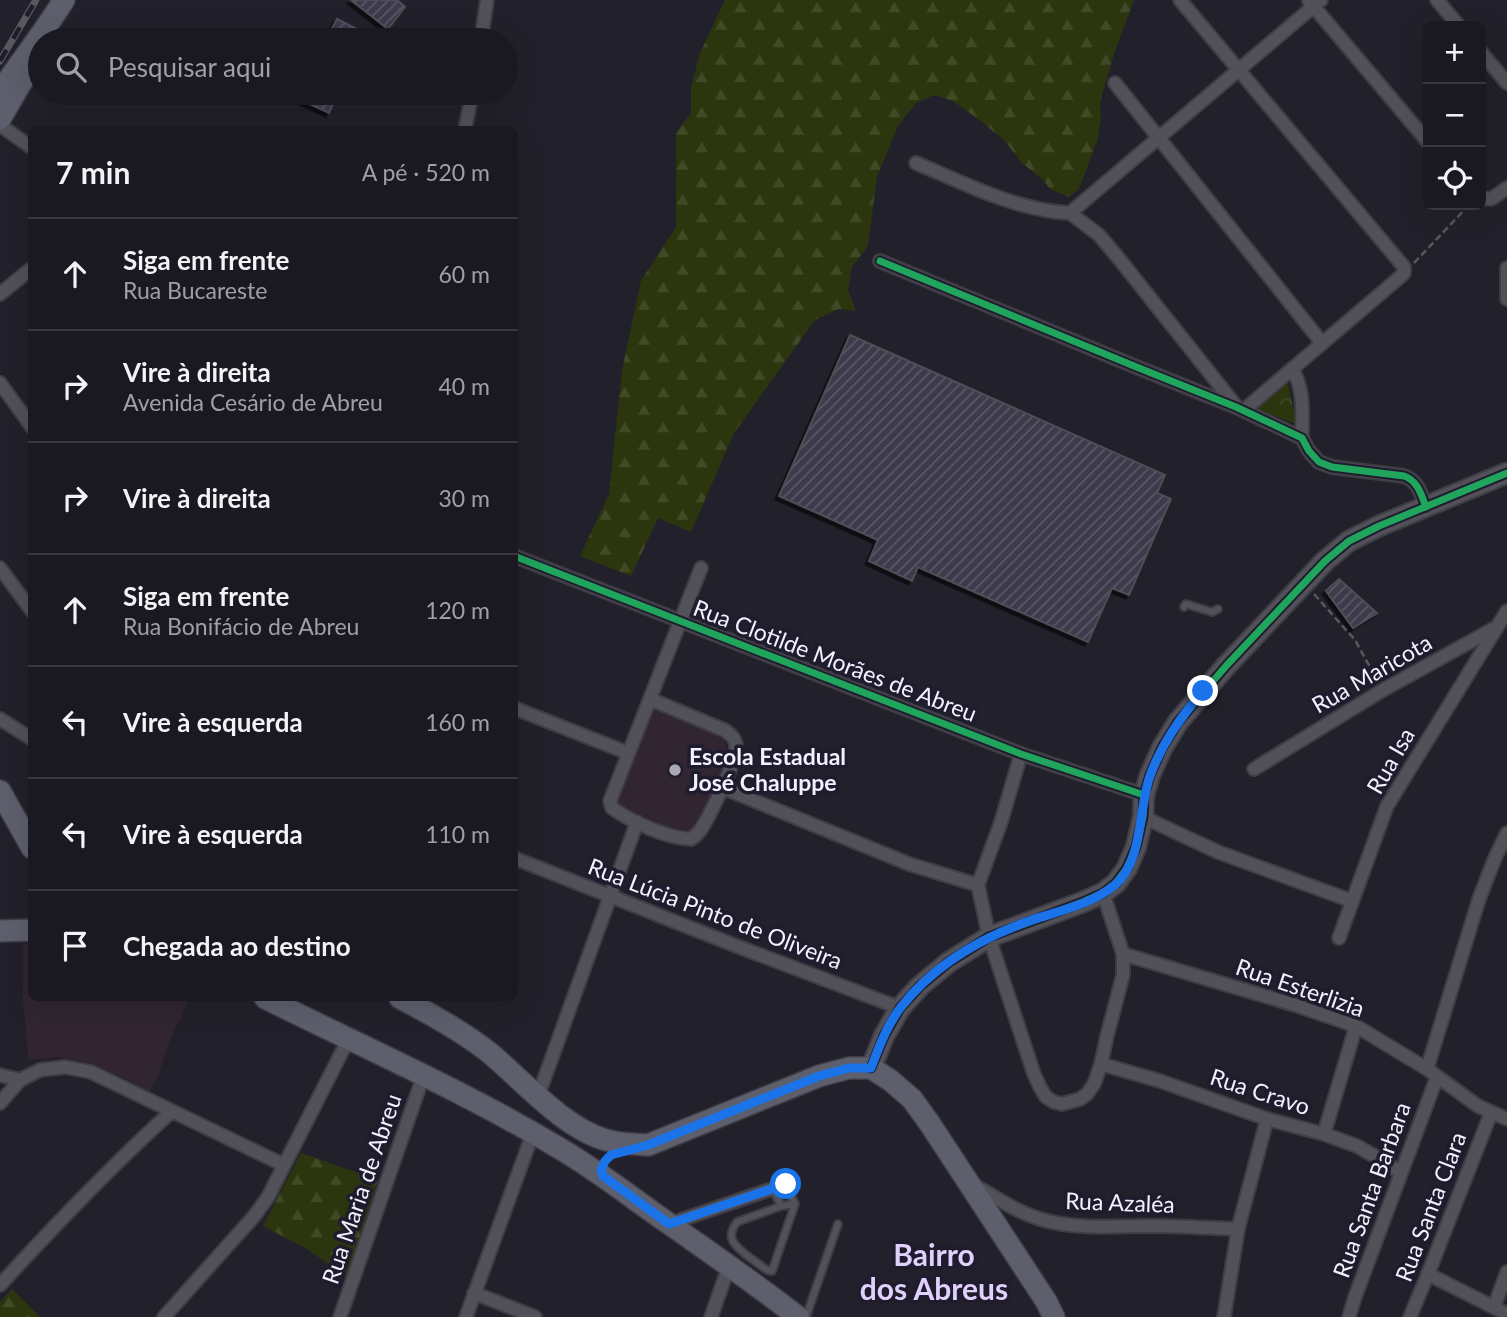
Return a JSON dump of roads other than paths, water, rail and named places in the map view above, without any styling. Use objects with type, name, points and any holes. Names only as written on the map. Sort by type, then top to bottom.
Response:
[{"type":"main road","points":[[47,28],[64,0]]},
{"type":"main road","points":[[62,28],[80,0]]},
{"type":"main road","points":[[0,92],[28,52]]},
{"type":"main road","points":[[0,119],[28,72]]},
{"type":"main road","points":[[0,791],[28,841]]},
{"type":"main road","points":[[0,931],[28,930]]},
{"type":"main road","points":[[271,1001],[424,1074],[560,1148],[603,1176],[794,1315]]},
{"type":"main road","points":[[413,1001],[489,1053],[553,1109],[587,1133],[626,1144],[648,1145]]},
{"type":"main road","points":[[603,1176],[601,1170],[611,1155],[648,1145],[819,1076],[849,1068],[871,1068],[912,1099],[1054,1317]]},
{"type":"street","points":[[483,28],[487,0]]},
{"type":"street","points":[[1180,0],[1401,262],[1405,273],[1292,369],[1240,408]]},
{"type":"street","points":[[1437,0],[1455,21]]},
{"type":"street","points":[[1070,213],[1239,70],[1314,2],[1423,136]]},
{"type":"street","points":[[1486,58],[1507,83]]},
{"type":"street","points":[[1115,83],[1322,343]]},
{"type":"street","points":[[466,126],[470,105]]},
{"type":"street","points":[[0,125],[28,145]]},
{"type":"street","points":[[916,163],[1008,202],[1048,212],[1070,213],[1099,235],[1121,260],[1240,408]]},
{"type":"street","points":[[1486,198],[1491,199],[1507,188]]},
{"type":"street","points":[[880,261],[1240,408],[1302,438]]},
{"type":"street","points":[[1507,268],[1507,299]]},
{"type":"street","points":[[0,294],[28,271]]},
{"type":"street","points":[[1292,369],[1302,393],[1302,438],[1319,462],[1332,467],[1410,478],[1415,482],[1426,507]]},
{"type":"street","points":[[0,383],[28,422]]},
{"type":"street","points":[[871,1068],[900,1008],[920,986],[949,962],[989,937],[1083,902],[1103,893],[1116,883],[1127,868],[1136,847],[1150,775],[1178,722],[1203,691],[1325,561],[1349,541],[1380,526],[1507,473]]},
{"type":"street","name":"Rua Clotilde Morães de Abreu","points":[[518,558],[1021,754],[1144,795]]},
{"type":"street","points":[[0,568],[28,606]]},
{"type":"street","points":[[650,699],[724,730],[733,737],[737,748],[732,764],[698,833],[691,839],[679,839],[637,822],[612,808],[610,801],[701,568]]},
{"type":"street","name":"Rua Maricota","points":[[1254,769],[1383,690],[1502,625],[1507,611]]},
{"type":"street","name":"Rua Isa","points":[[1339,938],[1387,806],[1502,625]]},
{"type":"street","points":[[518,710],[628,754]]},
{"type":"street","points":[[0,719],[28,736]]},
{"type":"street","points":[[1021,754],[1001,822],[978,885],[989,937],[1034,1074],[1046,1097],[1062,1104],[1080,1099],[1094,1084],[1123,975],[1124,954],[1103,893]]},
{"type":"street","points":[[721,787],[909,864],[978,885]]},
{"type":"street","points":[[1143,817],[1218,852],[1352,901]]},
{"type":"street","points":[[538,1096],[637,822]]},
{"type":"street","name":"Rua Santa Barbara","points":[[1349,1317],[1401,1173],[1432,1073],[1479,899],[1507,833]]},
{"type":"street","name":"Rua Lúcia Pinto de Oliveira","points":[[518,860],[900,1008]]},
{"type":"street","name":"Rua Esterlizia","points":[[1124,954],[1294,1004],[1356,1026],[1391,1046],[1478,1106],[1507,1119]]},
{"type":"street","points":[[1324,1134],[1356,1026]]},
{"type":"street","points":[[164,1317],[256,1215],[268,1197],[348,1040]]},
{"type":"street","name":"Rua Cravo","points":[[1101,1064],[1160,1081],[1267,1119],[1324,1134],[1357,1146],[1401,1173]]},
{"type":"street","points":[[0,1103],[20,1080],[40,1070],[65,1068],[90,1072],[284,1165]]},
{"type":"street","name":"Rua Maria de Abreu","points":[[340,1317],[424,1074]]},
{"type":"street","points":[[0,1075],[20,1080]]},
{"type":"street","points":[[0,1285],[95,1183],[170,1112]]},
{"type":"street","name":"Rua Santa Clara","points":[[1410,1317],[1491,1113]]},
{"type":"street","points":[[1224,1317],[1238,1229],[1267,1119]]},
{"type":"street","points":[[466,1317],[533,1133]]},
{"type":"street","name":"Rua Azaléa","points":[[967,1181],[1040,1219],[1104,1227],[1238,1229]]},
{"type":"street","points":[[669,1224],[786,1184]]},
{"type":"street","points":[[711,1317],[729,1266]]},
{"type":"street","points":[[1494,1307],[1507,1272]]},
{"type":"street","points":[[1429,1274],[1507,1314]]},
{"type":"street","points":[[474,1293],[535,1317]]},
{"type":"lane","points":[[1184,607],[1186,604],[1212,612],[1218,609]]},
{"type":"lane","points":[[786,1184],[795,1204],[774,1269],[770,1272],[732,1240],[731,1233],[737,1222],[781,1206],[795,1204]]},
{"type":"lane","points":[[772,1188],[781,1206]]},
{"type":"lane","points":[[794,1315],[838,1224]]},
{"type":"railway","points":[[0,61],[36,0]]},
{"type":"place","name":"Escola Estadual José Chaluppe","points":[[675,770]]},
{"type":"district","name":"Bairro dos Abreus","points":[[934,1273]]}]
